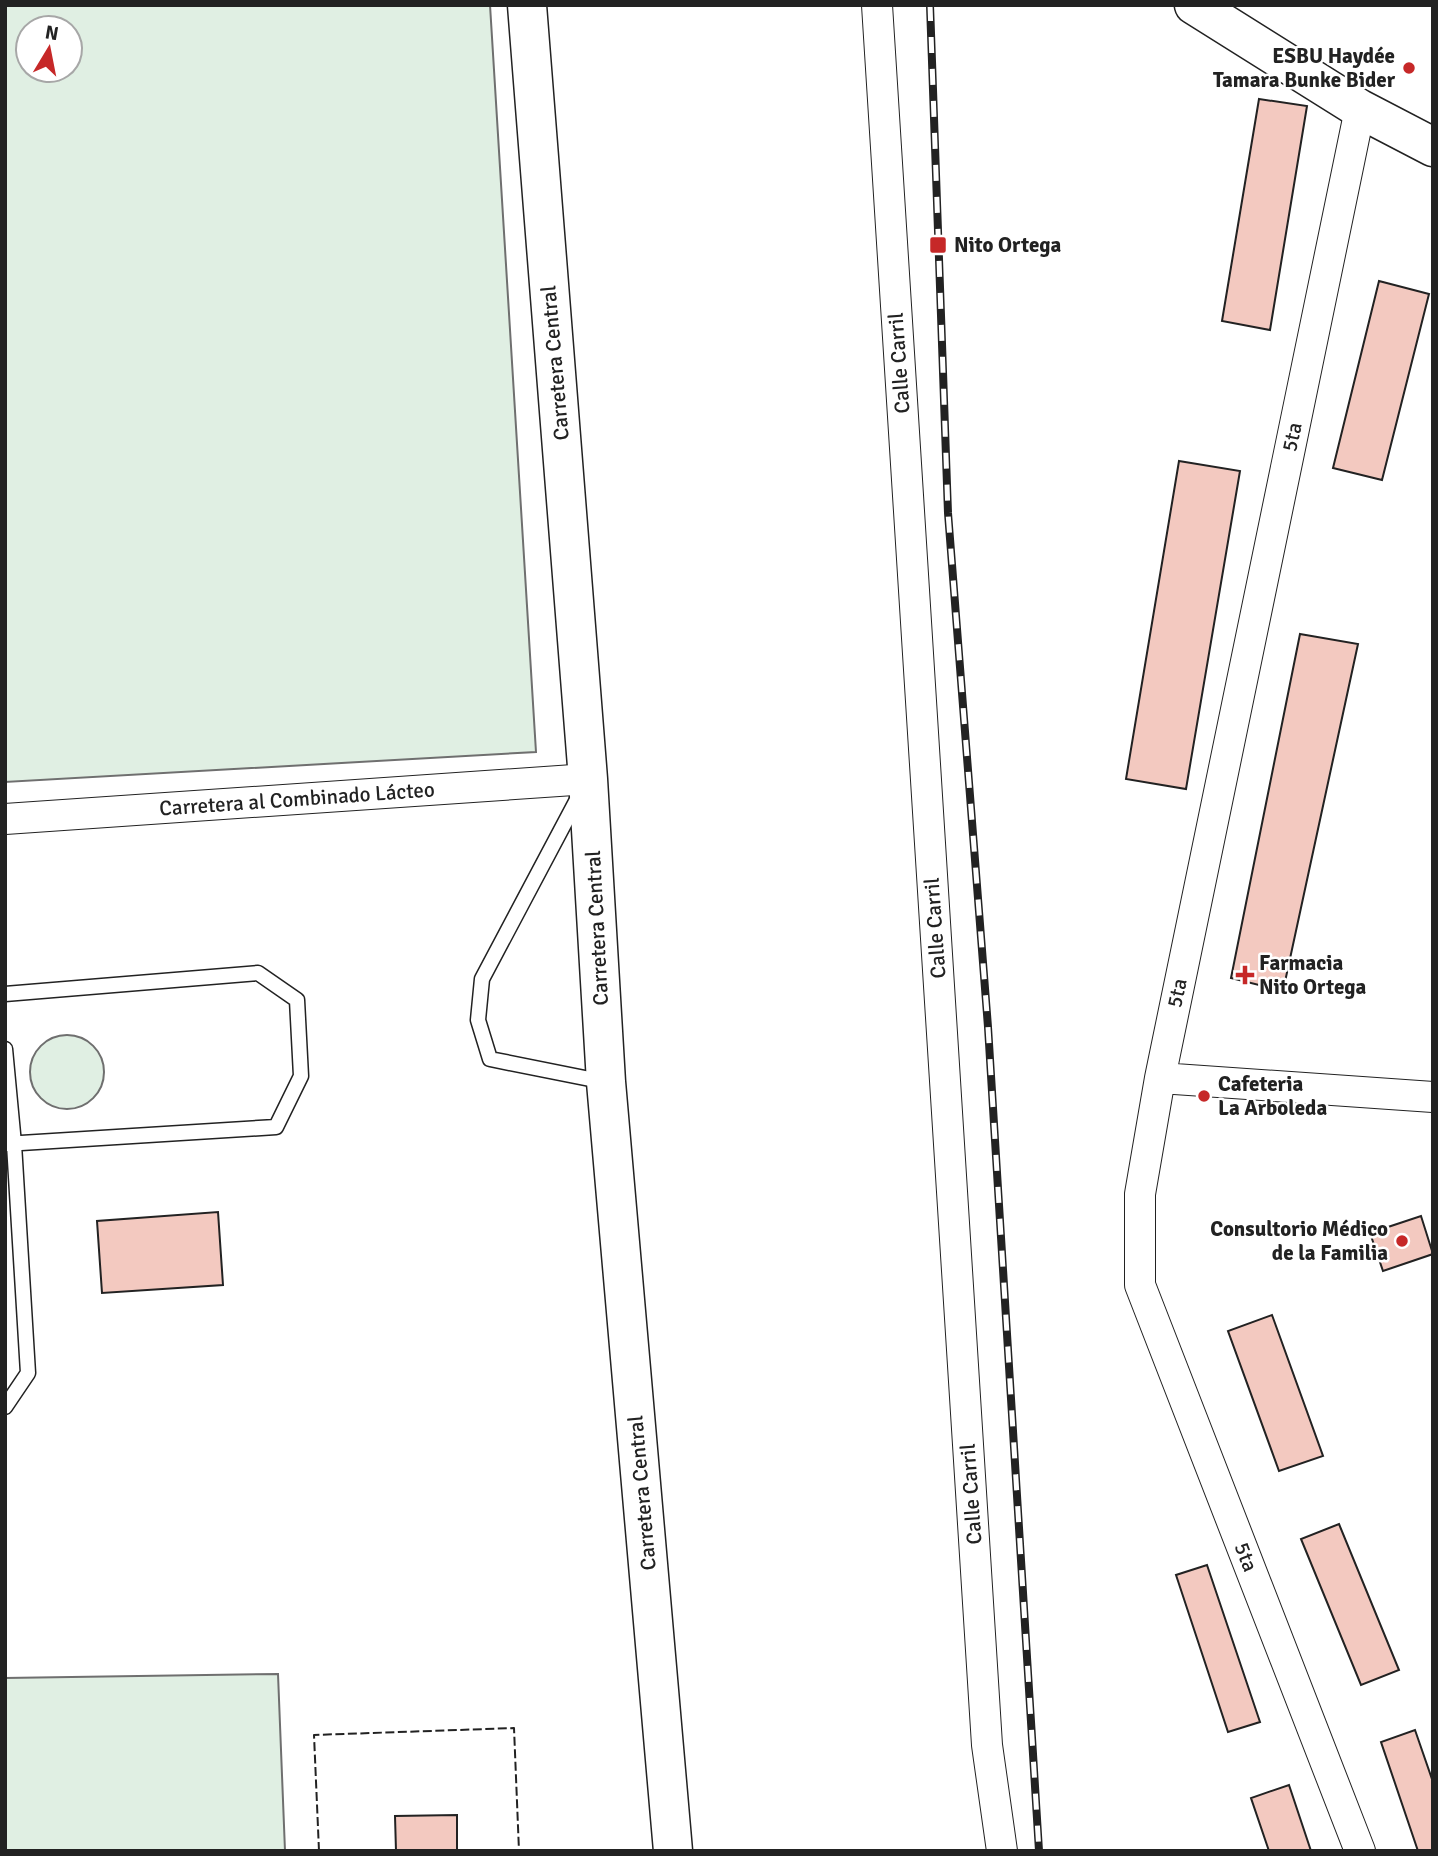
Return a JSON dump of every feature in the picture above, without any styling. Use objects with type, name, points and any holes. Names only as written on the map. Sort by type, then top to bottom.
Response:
[{"type":"main road","name":"Carretera Central","points":[[527,5],[588,779],[606,1082],[673,1851]]},
{"type":"main road","points":[[1194,5],[1360,108],[1433,147]]},
{"type":"street","name":"Calle Carril","points":[[877,5],[987,1745],[1002,1851]]},
{"type":"street","name":"5ta","points":[[1360,108],[1160,1077],[1140,1194],[1140,1285],[1360,1851]]},
{"type":"street","name":"Carretera al Combinado Lácteo","points":[[5,819],[588,779]]},
{"type":"street","points":[[1160,1077],[1433,1097]]},
{"type":"lane","points":[[588,779],[482,979],[478,1020],[490,1059],[606,1082]]},
{"type":"lane","points":[[5,994],[258,973],[297,1000],[301,1076],[276,1127],[10,1144]]},
{"type":"lane","points":[[5,1049],[28,1373],[5,1407]]},
{"type":"green space","points":[[5,5],[490,5],[536,752],[5,782]]},
{"type":"green space","points":[[67,1035],[88,1041],[98,1051],[104,1072],[98,1093],[88,1103],[67,1109],[46,1103],[36,1093],[30,1072],[36,1051],[46,1041]]},
{"type":"green space","points":[[278,1674],[285,1851],[5,1851],[5,1678]]},
{"type":"building","points":[[1259,99],[1307,106],[1270,330],[1222,321]]},
{"type":"building","points":[[1379,281],[1429,294],[1382,480],[1333,468]]},
{"type":"building","points":[[1179,461],[1240,471],[1186,789],[1126,779]]},
{"type":"building","points":[[1300,634],[1358,644],[1283,991],[1231,978]]},
{"type":"building","points":[[218,1212],[223,1285],[102,1293],[97,1221]]},
{"type":"building","name":"Consultorio Médico de la Familia","points":[[1421,1216],[1433,1254],[1383,1271],[1370,1233]]},
{"type":"building","points":[[1272,1315],[1323,1456],[1279,1471],[1228,1331]]},
{"type":"building","points":[[1339,1524],[1399,1670],[1361,1685],[1301,1539]]},
{"type":"building","points":[[1207,1565],[1260,1722],[1228,1732],[1176,1575]]},
{"type":"building","points":[[1415,1730],[1433,1782],[1433,1851],[1418,1851],[1381,1742]]},
{"type":"building","points":[[1289,1785],[1311,1851],[1269,1851],[1251,1798]]},
{"type":"building","points":[[457,1815],[457,1851],[396,1851],[395,1816]]},
{"type":"railway","points":[[930,5],[948,513],[988,1027],[1039,1851]]},
{"type":"fence","points":[[319,1851],[314,1735],[514,1728],[519,1851]]},
{"type":"place","name":"ESBU Haydée Tamara Bunke Bider","points":[[1409,68]]},
{"type":"place","name":"Nito Ortega","points":[[938,245]]},
{"type":"place","name":"Farmacia Nito Ortega","points":[[1245,975]]},
{"type":"place","name":"Cafeteria La Arboleda","points":[[1204,1096]]},
{"type":"place","name":"Consultorio Médico de la Familia","points":[[1402,1241]]}]
